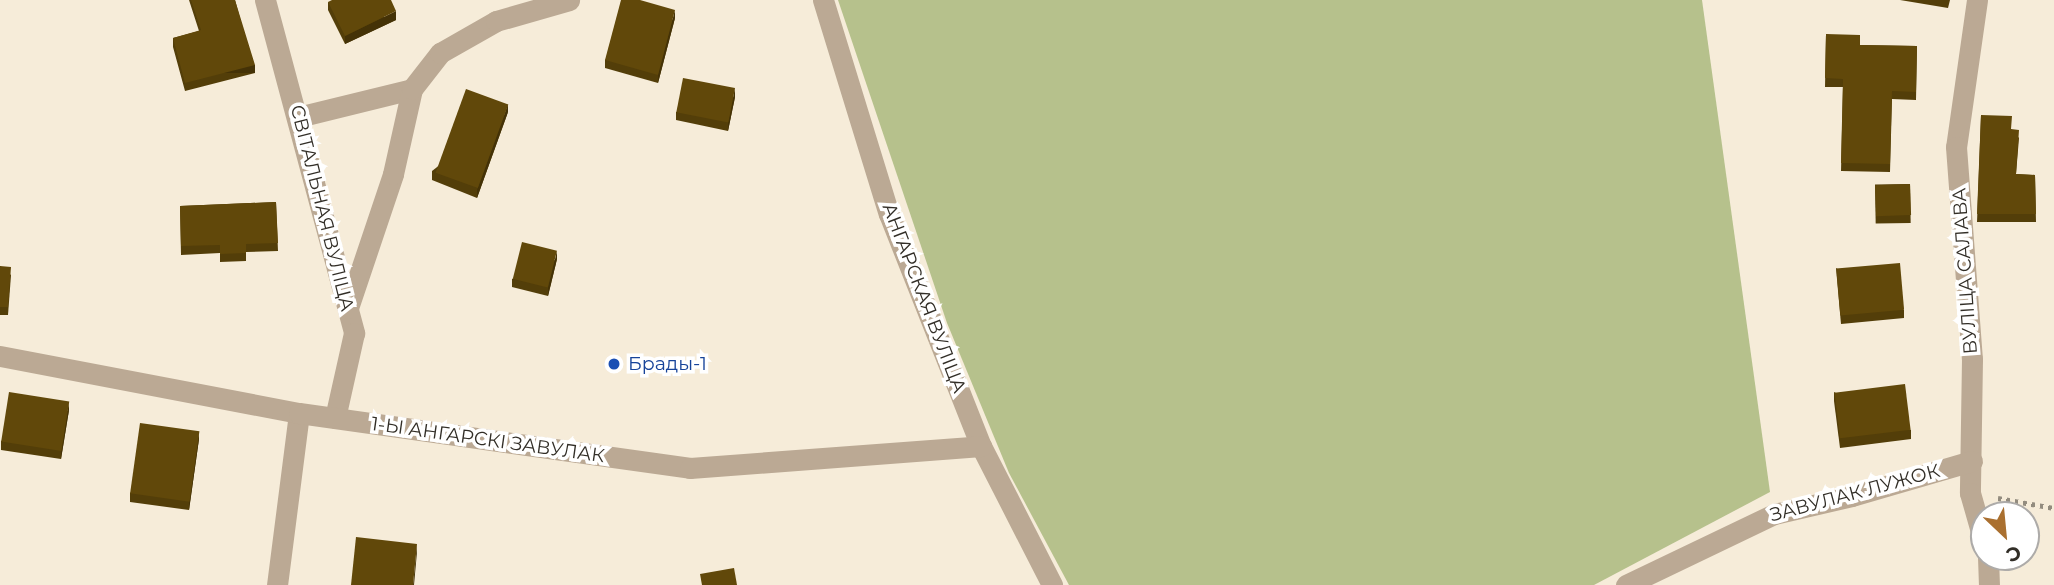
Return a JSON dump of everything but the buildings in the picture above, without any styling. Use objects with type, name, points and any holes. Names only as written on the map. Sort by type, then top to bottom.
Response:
[{"type":"street","name":"СВІТАЛЬНАЯ ВУЛІЦА","points":[[265,0],[354,334],[335,418]]},
{"type":"street","points":[[347,309],[393,174],[412,89],[440,53],[496,21],[569,0]]},
{"type":"street","name":"АНГАРСКАЯ ВУЛІЦА","points":[[823,0],[889,214],[981,446],[1052,585]]},
{"type":"street","name":"ВУЛІЦА САЛАВА","points":[[1972,501],[1970,493],[1972,359],[1956,147],[1977,0]]},
{"type":"street","points":[[298,117],[412,89]]},
{"type":"street","name":"1-Ы АНГАРСКІ ЗАВУЛАК","points":[[0,356],[299,413],[690,468],[981,446]]},
{"type":"street","points":[[277,585],[299,413]]},
{"type":"street","name":"ЗАВУЛАК ЛУЖОК","points":[[1626,585],[1773,514],[1972,461]]},
{"type":"path","points":[[1970,493],[2054,508]]},
{"type":"green space","points":[[838,0],[1702,0],[1770,492],[1594,585],[1069,585],[1009,473],[947,323]]},
{"type":"place","name":"Брады-1","points":[[614,364]]}]
